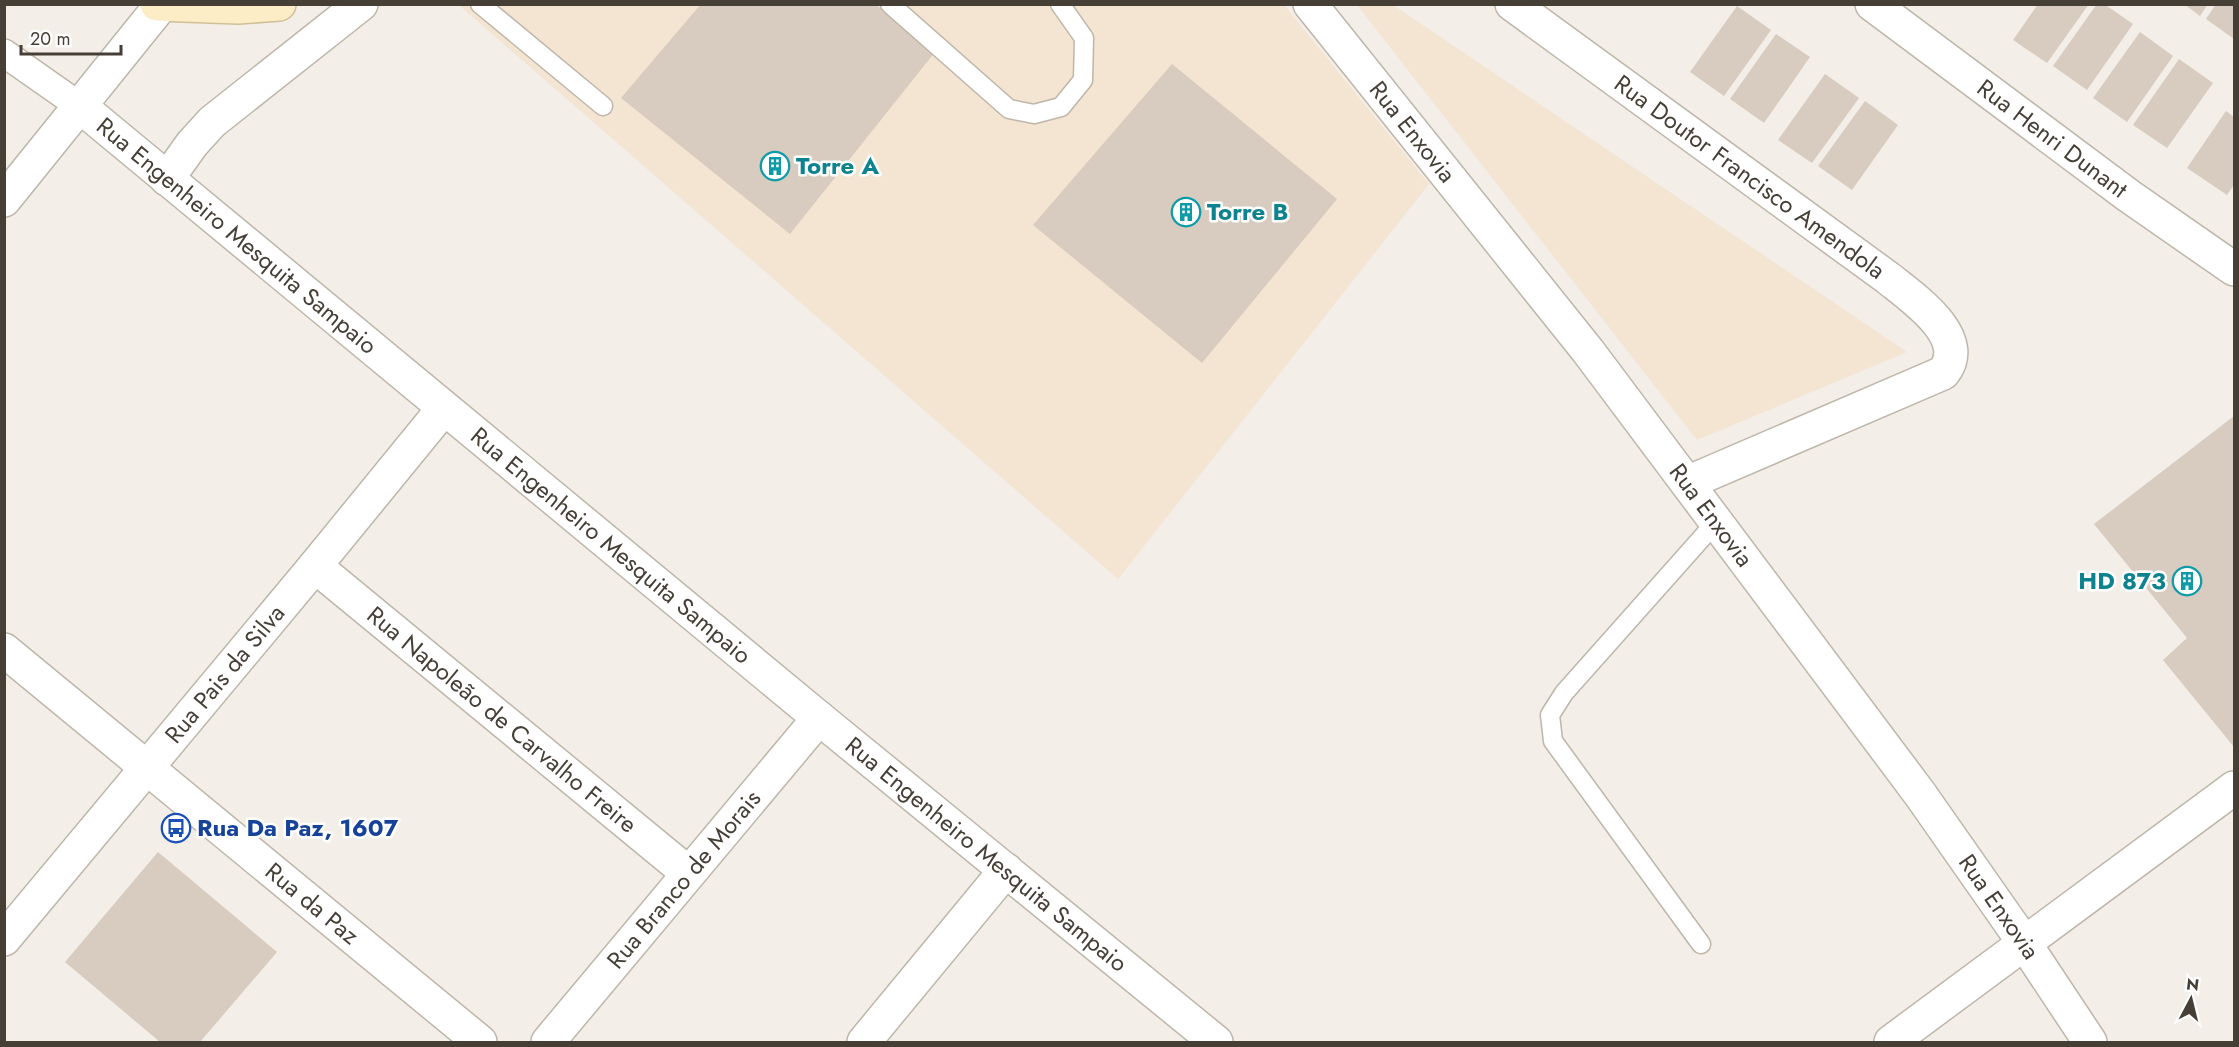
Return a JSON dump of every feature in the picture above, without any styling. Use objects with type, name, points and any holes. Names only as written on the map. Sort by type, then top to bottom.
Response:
[{"type":"main road","points":[[160,5],[238,7],[279,4]]},
{"type":"street","points":[[167,179],[192,144],[212,122],[361,4]]},
{"type":"street","name":"Rua Enxovia","points":[[1310,4],[1588,351],[1920,794],[2090,1042]]},
{"type":"street","name":"Rua Doutor Francisco Amendola","points":[[1512,4],[1920,303],[1948,338],[1952,348],[1952,357],[1943,373],[1687,483]]},
{"type":"street","name":"Rua Henri Dunant","points":[[1872,4],[2129,196],[2235,269]]},
{"type":"street","points":[[4,200],[81,107],[160,5]]},
{"type":"street","name":"Rua Engenheiro Mesquita Sampaio","points":[[4,53],[81,107],[1006,870],[1182,1032],[1216,1042]]},
{"type":"street","name":"Rua Pais da Silva","points":[[4,939],[444,408]]},
{"type":"street","name":"Rua Napoleão de Carvalho Freire","points":[[315,566],[688,873]]},
{"type":"street","name":"Rua da Paz","points":[[4,650],[480,1042]]},
{"type":"street","name":"Rua Branco de Morais","points":[[548,1042],[819,718]]},
{"type":"street","points":[[1891,1042],[2234,788]]},
{"type":"street","points":[[864,1042],[1006,870]]},
{"type":"lane","points":[[480,4],[603,106]]},
{"type":"lane","points":[[890,4],[1009,109],[1034,114],[1061,107],[1083,80],[1084,38],[1060,4]]},
{"type":"lane","points":[[1701,944],[1552,741],[1550,715],[1564,693],[1716,522]]},
{"type":"shaded area","points":[[465,4],[1284,5],[1429,184],[1118,579],[460,6]]},
{"type":"shaded area","points":[[1357,5],[1393,5],[1907,352],[1697,440]]},
{"type":"building","name":"Torre A","points":[[701,4],[875,4],[935,52],[790,234],[621,98]]},
{"type":"building","points":[[2038,4],[2089,4],[2047,63],[2013,40]]},
{"type":"building","points":[[2097,4],[2104,4],[2133,24],[2087,90],[2053,66]]},
{"type":"building","points":[[2184,4],[2208,4],[2200,16]]},
{"type":"building","points":[[2216,4],[2234,4],[2234,39],[2206,19]]},
{"type":"building","points":[[1737,6],[1771,30],[1724,96],[1690,72]]},
{"type":"building","points":[[2140,32],[2173,56],[2127,122],[2093,98]]},
{"type":"building","points":[[1776,34],[1810,57],[1764,123],[1730,99]]},
{"type":"building","points":[[2179,59],[2213,83],[2167,148],[2133,125]]},
{"type":"building","name":"Torre B","points":[[1172,64],[1337,199],[1202,363],[1033,225]]},
{"type":"building","points":[[1825,74],[1859,98],[1812,163],[1778,140]]},
{"type":"building","points":[[1865,101],[1898,125],[1852,190],[1818,166]]},
{"type":"building","points":[[2226,111],[2234,117],[2234,185],[2227,195],[2187,168]]},
{"type":"building","name":"HD 873","points":[[2234,416],[2234,747],[2163,660],[2187,638],[2094,524]]},
{"type":"building","points":[[158,852],[277,952],[200,1042],[160,1042],[65,962]]},
{"type":"place","name":"Torre A","points":[[775,166]]},
{"type":"place","name":"Torre B","points":[[1186,212]]},
{"type":"place","name":"HD 873","points":[[2187,581]]},
{"type":"place","name":"Rua Da Paz, 1607","points":[[176,828]]}]
